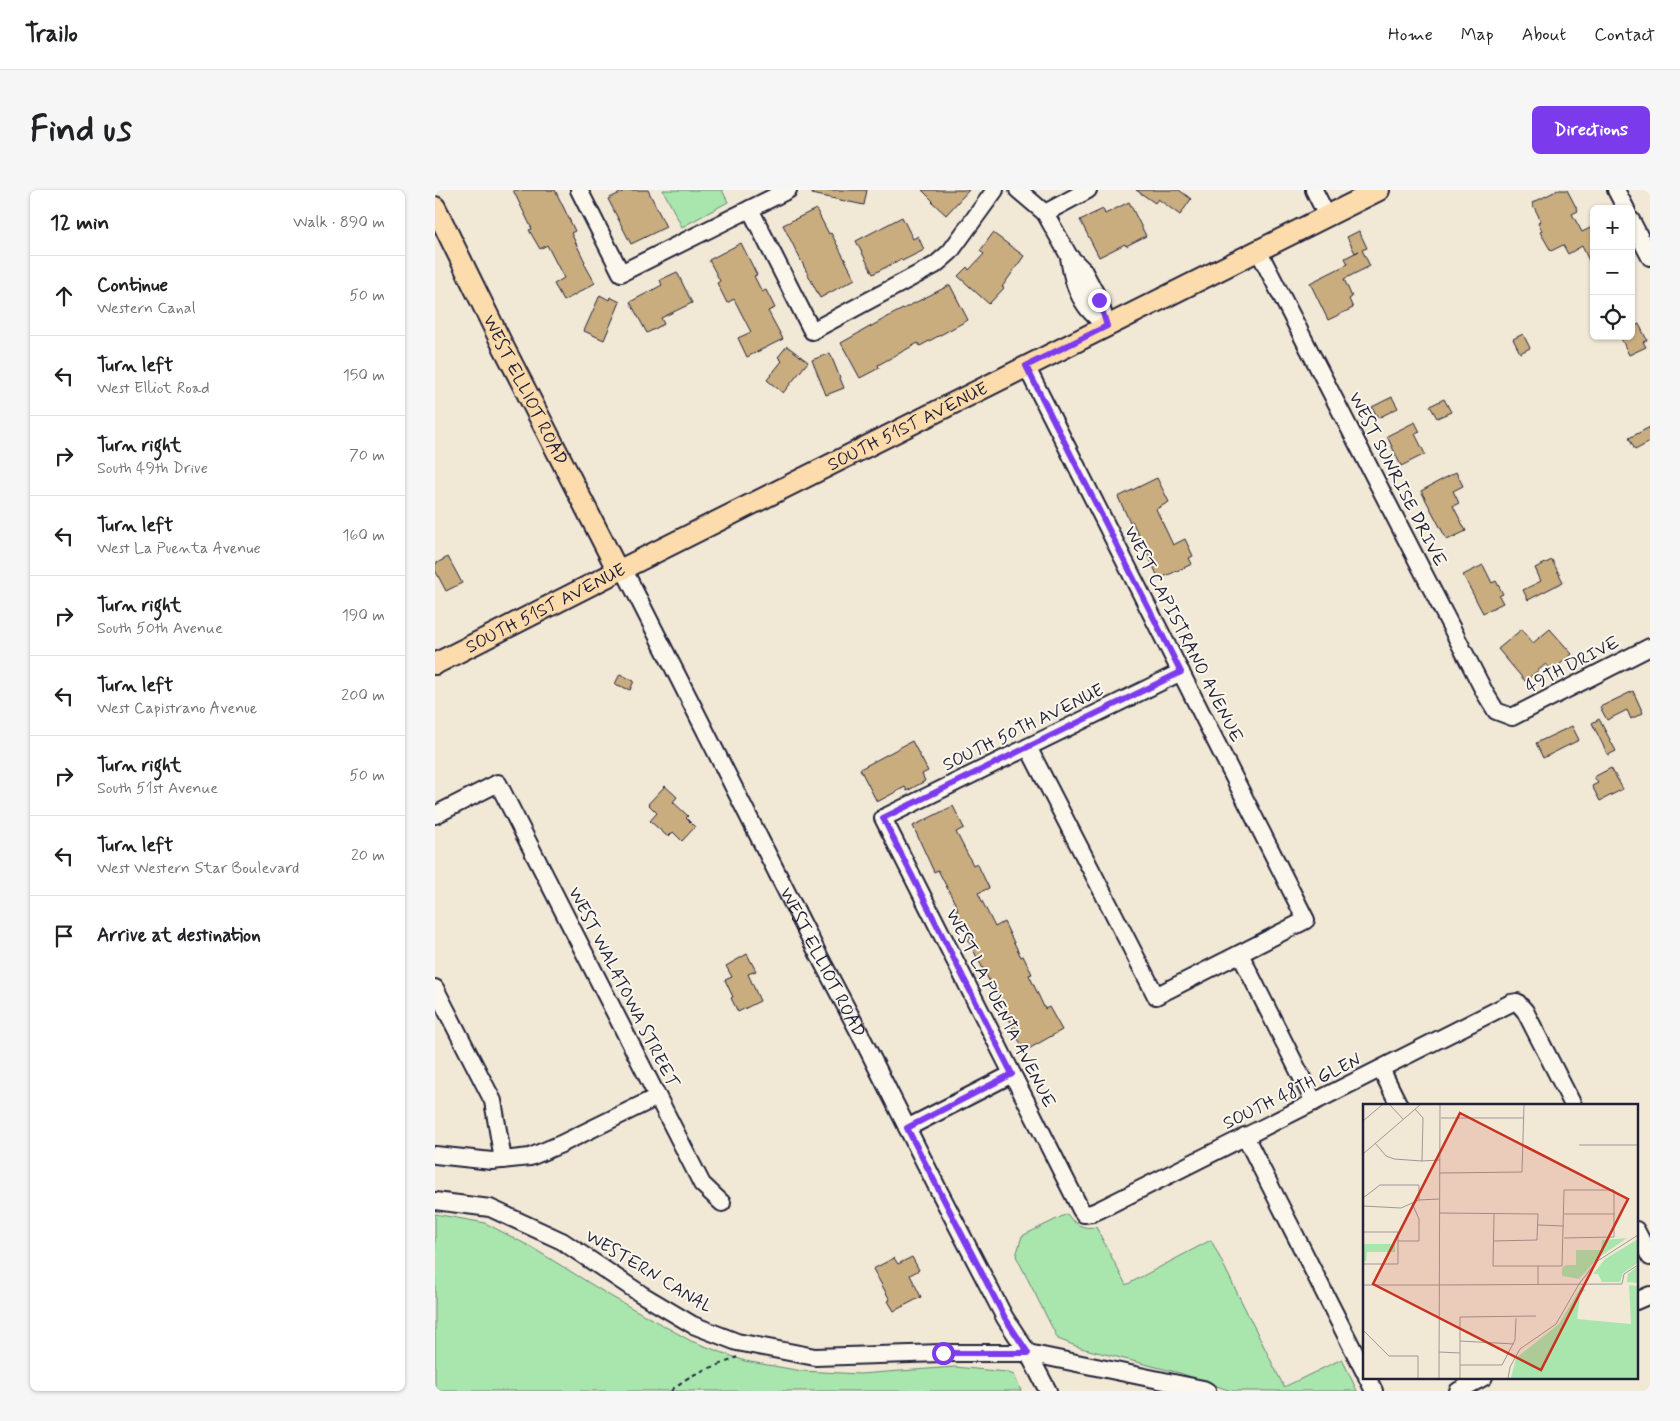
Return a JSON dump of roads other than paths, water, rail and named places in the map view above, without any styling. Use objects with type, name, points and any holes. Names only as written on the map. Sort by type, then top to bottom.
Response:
[{"type":"main road","name":"SOUTH 51ST AVENUE","points":[[435,664],[1379,190]]},
{"type":"main road","name":"WEST ELLIOT ROAD","points":[[435,207],[502,344],[620,570]]},
{"type":"street","points":[[579,190],[621,273],[788,190]]},
{"type":"street","points":[[750,209],[812,331],[935,265],[949,252],[995,190]]},
{"type":"street","points":[[1018,190],[1045,213],[1069,256],[1083,270],[1099,300],[1107,326]]},
{"type":"street","points":[[1045,213],[1088,190]]},
{"type":"street","points":[[1314,190],[1327,216]]},
{"type":"street","points":[[1616,190],[1623,205]]},
{"type":"street","points":[[1635,228],[1650,257]]},
{"type":"street","name":"WEST SUNRISE DRIVE","points":[[1258,250],[1485,693],[1496,711],[1512,716]]},
{"type":"street","name":"WEST CAPISTRANO AVENUE","points":[[1026,366],[1306,920],[1240,954]]},
{"type":"street","name":"WEST ELLIOT ROAD","points":[[620,570],[1001,1310],[1028,1353],[1048,1391]]},
{"type":"street","name":"49TH DRIVE","points":[[1512,716],[1650,647]]},
{"type":"street","name":"SOUTH 50TH AVENUE","points":[[883,818],[1181,672]]},
{"type":"street","points":[[1027,747],[1156,996],[1240,954],[1313,1102]]},
{"type":"street","name":"WEST WALATOWA STREET","points":[[435,815],[498,783],[701,1184],[722,1203]]},
{"type":"street","name":"WEST LA PUENTA AVENUE","points":[[883,818],[1077,1204],[1085,1214]]},
{"type":"street","points":[[435,988],[493,1101],[503,1160]]},
{"type":"street","name":"SOUTH 48TH GLEN","points":[[1085,1214],[1101,1209],[1505,1005],[1517,1002],[1525,1011],[1572,1104]]},
{"type":"street","points":[[1381,1069],[1398,1104]]},
{"type":"street","points":[[907,1128],[1012,1074]]},
{"type":"street","points":[[435,1155],[492,1161],[530,1157],[657,1097]]},
{"type":"street","points":[[1245,1136],[1363,1369]]},
{"type":"street","name":"WESTERN CANAL","points":[[435,1201],[491,1208],[562,1241],[641,1294],[693,1325],[737,1342],[815,1358],[943,1353],[1028,1353]]},
{"type":"street","points":[[1637,1232],[1650,1257]]},
{"type":"street","points":[[1637,1301],[1650,1295]]},
{"type":"street","points":[[1028,1353],[1203,1388],[1207,1391]]},
{"type":"street","points":[[1368,1378],[1374,1391]]},
{"type":"street","points":[[1458,1391],[1482,1378]]}]
